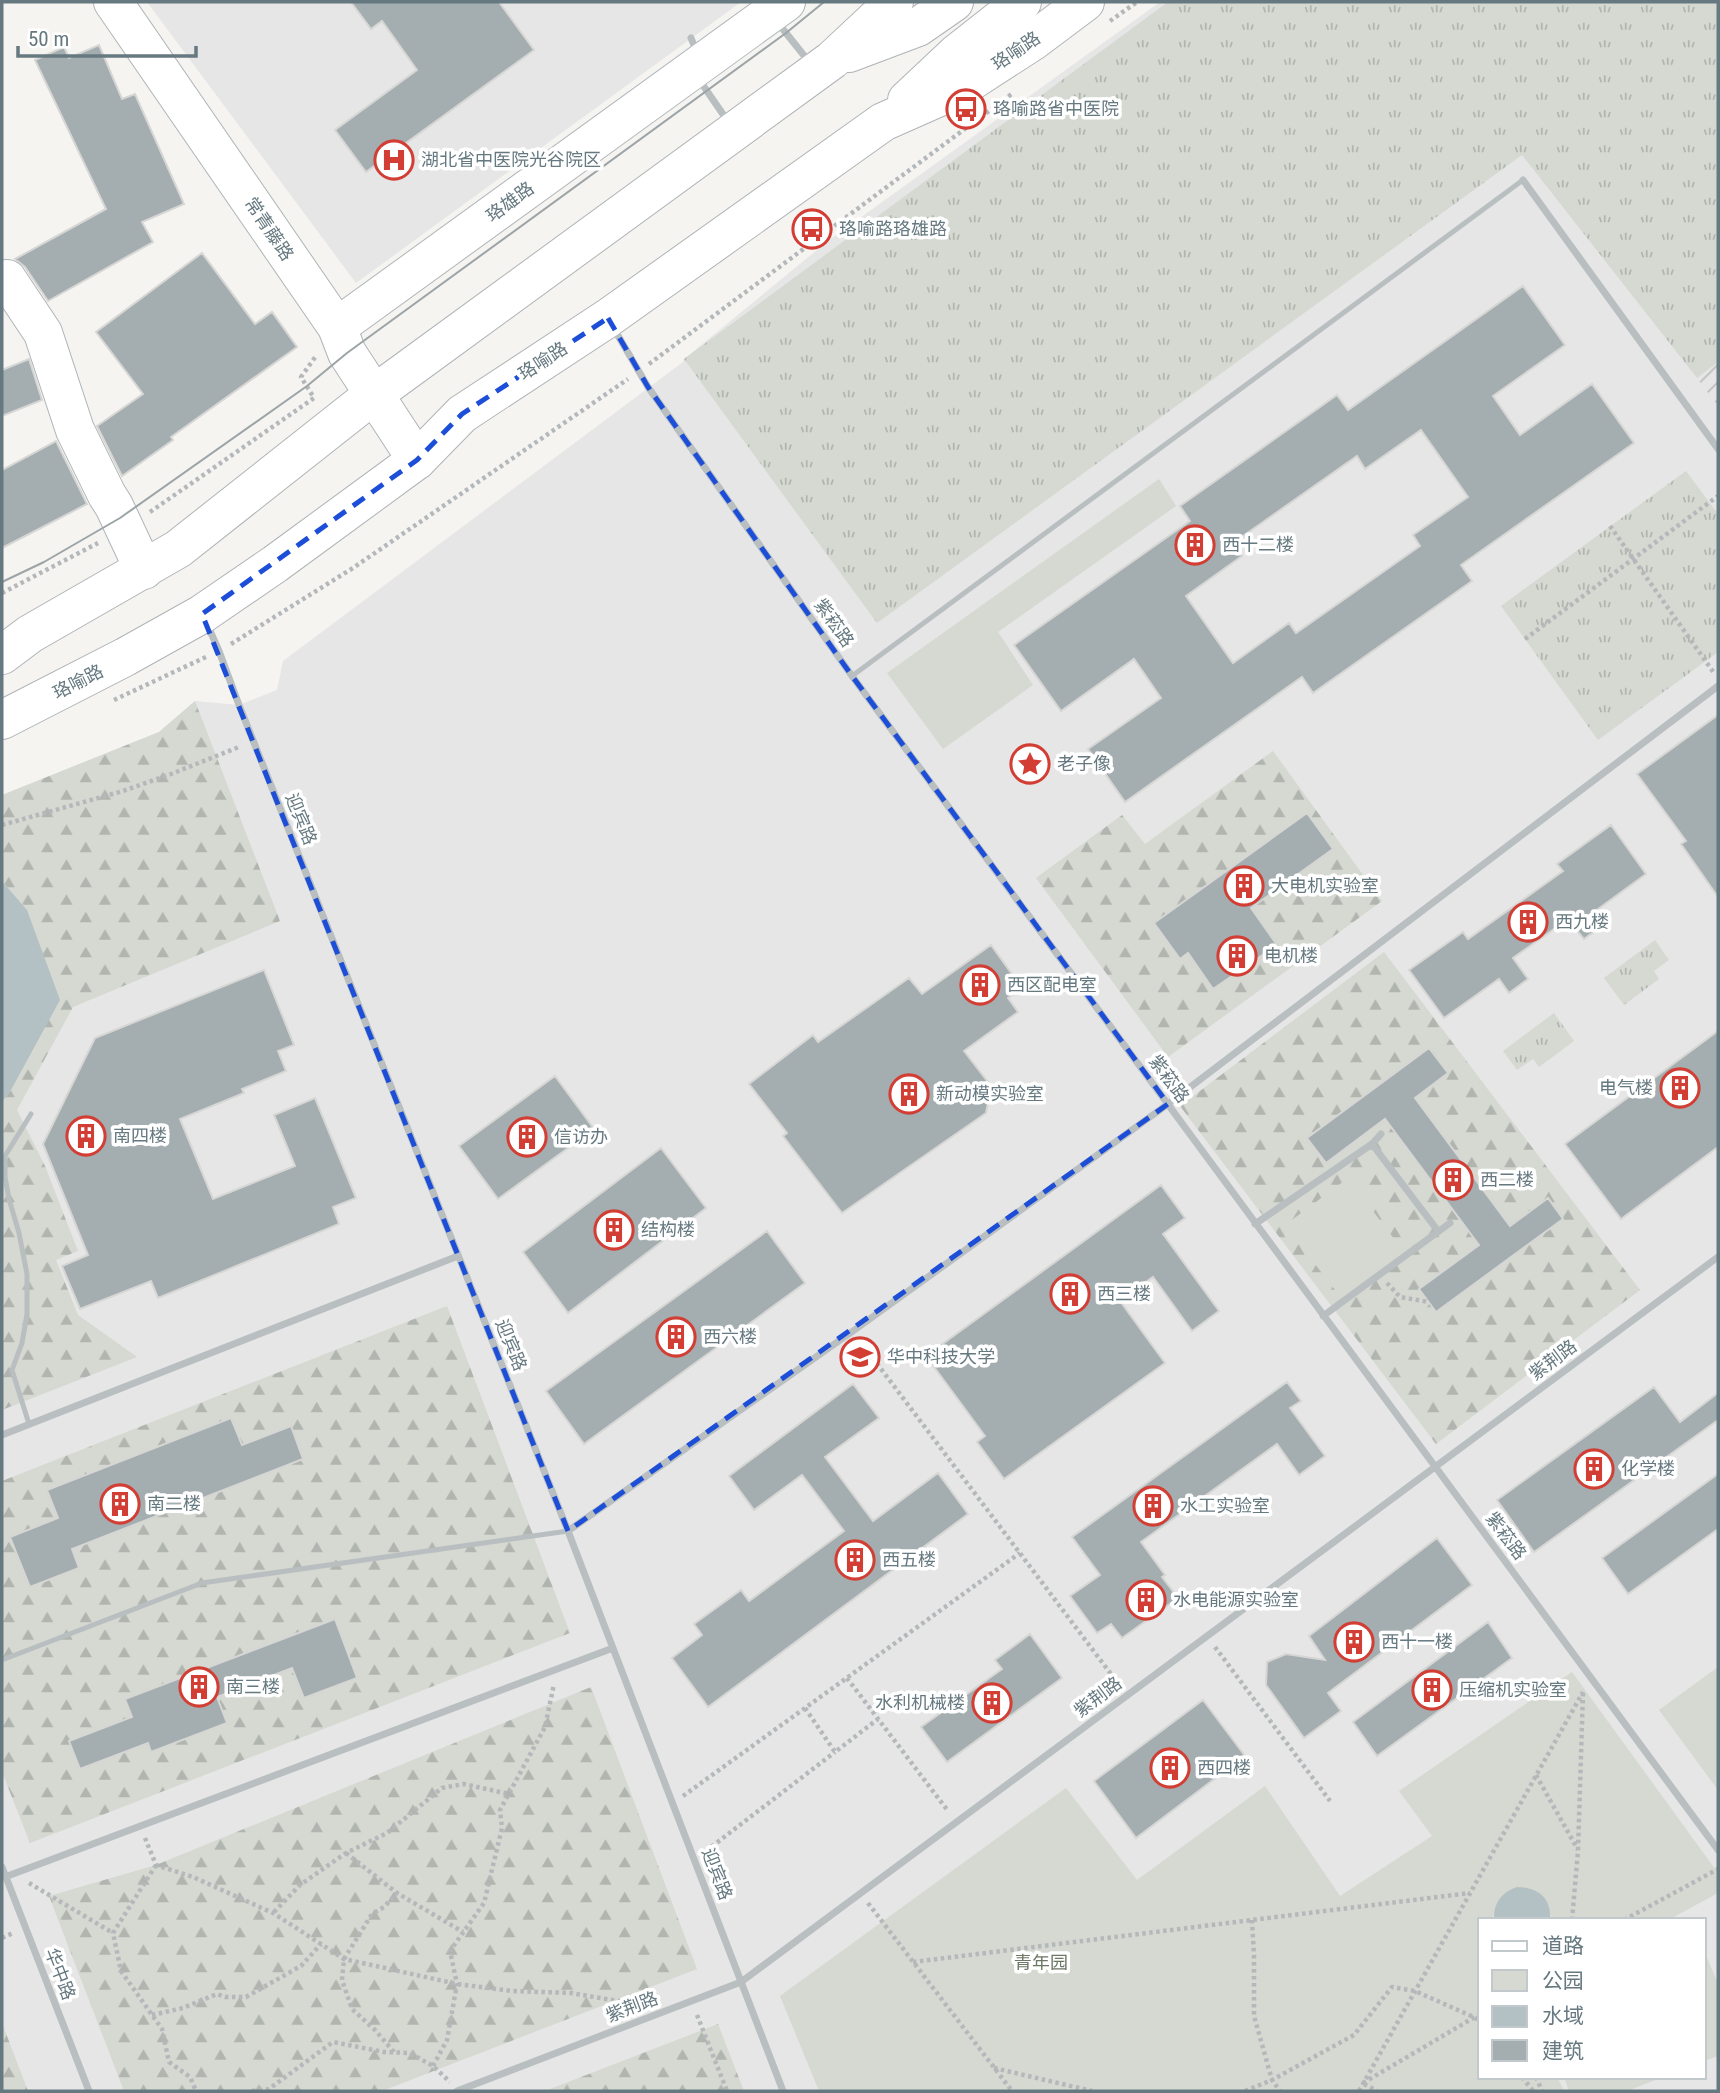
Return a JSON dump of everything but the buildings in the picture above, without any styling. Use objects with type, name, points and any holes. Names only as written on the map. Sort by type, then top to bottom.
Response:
[{"type":"main road","name":"常青藤路","points":[[113,2],[337,327],[347,354],[417,460]]},
{"type":"main road","points":[[2,655],[30,634],[178,549],[373,395],[824,66],[894,2]]},
{"type":"main road","points":[[824,66],[918,27],[954,2]]},
{"type":"main road","points":[[883,122],[956,54],[1023,2]]},
{"type":"main road","name":"珞雄路","points":[[337,327],[692,54],[772,5]]},
{"type":"main road","name":"珞喻路","points":[[2,720],[202,614],[417,460],[463,414],[608,318],[883,122],[961,87],[1033,41],[1094,14]]},
{"type":"main road","points":[[3,277],[43,333],[75,430],[144,570]]},
{"type":"street","points":[[772,5],[824,66]]},
{"type":"street","points":[[692,54],[735,131]]},
{"type":"street","points":[[1522,180],[1718,449]]},
{"type":"street","name":"紫菘路","points":[[608,318],[638,372],[852,676],[1718,1850]]},
{"type":"street","name":"迎宾路","points":[[202,614],[568,1531],[783,2091]]},
{"type":"street","points":[[568,1531],[853,1331],[1168,1104],[1718,686]]},
{"type":"street","points":[[1255,1224],[1372,1144],[1381,1134]]},
{"type":"street","points":[[1372,1144],[1438,1231]]},
{"type":"street","points":[[1323,1316],[1450,1223]]},
{"type":"street","points":[[2,1435],[458,1256]]},
{"type":"street","name":"紫荆路","points":[[457,2091],[741,1982],[1718,1257]]},
{"type":"street","points":[[7,1876],[613,1648]]},
{"type":"street","name":"华中路","points":[[2,1867],[89,2091]]},
{"type":"lane","points":[[852,676],[1522,180]]},
{"type":"lane","points":[[29,1424],[12,1370],[22,1343],[27,1314],[27,1275],[9,1199],[5,1156],[31,1114]]},
{"type":"lane","points":[[2,1660],[202,1583],[568,1531]]},
{"type":"path","points":[[1094,14],[1137,2]]},
{"type":"path","points":[[105,704],[219,651],[353,568],[638,372],[1014,93]]},
{"type":"path","points":[[2,593],[125,530],[314,398],[301,377],[337,327]]},
{"type":"path","points":[[1525,639],[1718,496]]},
{"type":"path","points":[[1610,526],[1718,680]]},
{"type":"path","points":[[2,825],[135,787],[253,741]]},
{"type":"path","points":[[1379,1275],[1400,1297],[1429,1302]]},
{"type":"path","points":[[853,1331],[1127,1695]]},
{"type":"path","points":[[673,1804],[1020,1553]]},
{"type":"path","points":[[1207,1636],[1330,1801]]},
{"type":"path","points":[[433,2066],[447,2040],[457,1984],[450,1951],[484,1903],[502,1828],[500,1810],[545,1727],[556,1669]]},
{"type":"path","points":[[847,1678],[956,1822]]},
{"type":"path","points":[[1359,2091],[1591,1678]]},
{"type":"path","points":[[1572,1918],[1578,1851],[1583,1692]]},
{"type":"path","points":[[805,1708],[835,1752]]},
{"type":"path","points":[[694,1860],[878,1719]]},
{"type":"path","points":[[1536,1776],[1578,1851]]},
{"type":"path","points":[[273,1913],[300,1885],[346,1853],[387,1833],[442,1788],[464,1784],[509,1794]]},
{"type":"path","points":[[141,1826],[156,1864],[193,1877],[273,1913],[344,1959],[457,1984],[512,1991],[571,1993],[618,2001],[652,2002]]},
{"type":"path","points":[[346,1853],[397,1893],[463,1932]]},
{"type":"path","points":[[156,1864],[113,1933],[121,1971],[162,2029],[169,2062],[190,2077],[196,2091]]},
{"type":"path","points":[[1628,1918],[1718,1869]]},
{"type":"path","points":[[7,1876],[113,1933]]},
{"type":"path","points":[[395,2052],[352,2009],[342,1980],[344,1959],[372,1914],[384,1907],[397,1893]]},
{"type":"path","points":[[860,1893],[1012,2091]]},
{"type":"path","points":[[913,1962],[1470,1893]]},
{"type":"path","points":[[1252,1920],[1254,2015],[1272,2080],[1280,2091]]},
{"type":"path","points":[[152,2015],[183,2008],[217,1994],[225,1997],[246,1997],[301,1966],[321,1944]]},
{"type":"path","points":[[1245,2091],[1272,2080],[1354,2035],[1392,1987],[1415,1991],[1478,2016]]},
{"type":"path","points":[[692,2001],[727,2091]]},
{"type":"path","points":[[1363,2083],[1478,2016]]},
{"type":"path","points":[[252,2091],[269,2089],[333,2042],[410,2053],[433,2066],[457,2091]]},
{"type":"path","points":[[994,2068],[1092,2091]]},
{"type":"path","points":[[1363,2083],[1377,2091]]},
{"type":"highlighted area","points":[[608,318],[648,387],[852,676],[1168,1104],[568,1531],[202,614],[417,460],[462,414]]},
{"type":"shaded area","name":"湖北省中医院光谷院区","points":[[147,2],[741,2],[356,283]]},
{"type":"shaded area","name":"华中科技大学","points":[[1160,2],[1718,2],[1718,2091],[2,2091],[2,795],[159,732],[195,701],[239,705],[277,690],[283,661],[684,359],[828,241]]},
{"type":"shaded area","points":[[1718,362],[1718,406],[1697,378]]},
{"type":"green space","points":[[1168,2],[1718,2],[1718,362],[1697,378],[1522,155],[877,623],[684,359]]},
{"type":"green space","points":[[1686,471],[1718,514],[1718,652],[1598,740],[1501,606]]},
{"type":"green space","points":[[1159,479],[1176,506],[998,632],[1033,685],[943,749],[887,673]]},
{"type":"green space","points":[[195,701],[280,921],[73,1007],[17,1110],[45,1166],[78,1251],[56,1260],[78,1315],[137,1357],[2,1410],[2,1102],[11,1090],[27,910],[2,881],[2,795],[159,732]]},
{"type":"green space","points":[[1273,751],[1382,901],[1168,1057],[1036,878],[1122,815],[1145,844]]},
{"type":"green space","points":[[1655,940],[1669,960],[1654,971],[1659,979],[1624,1005],[1604,978]]},
{"type":"green space","points":[[1384,952],[1640,1290],[1436,1444],[1180,1106]]},
{"type":"green space","points":[[1554,1013],[1574,1041],[1539,1067],[1533,1059],[1517,1070],[1503,1051]]},
{"type":"green space","points":[[1348,1178],[1401,1248],[1338,1294],[1285,1225]]},
{"type":"green space","points":[[447,1306],[570,1633],[30,1843],[2,1772],[2,1481]]},
{"type":"green space","points":[[1718,1667],[1718,1790],[1659,1710]]},
{"type":"green space","name":"青年园","points":[[1572,1672],[1718,1873],[1718,1893],[1672,1918],[1493,1915],[1494,1918],[1478,1918],[1478,2079],[1558,2079],[1564,2091],[819,2091],[780,1996],[1066,1788],[1137,1880],[1265,1786],[1340,1896],[1432,1836],[1399,1791]]},
{"type":"green space","points":[[591,1687],[697,1969],[382,2091],[124,2091],[49,1896],[156,1865]]},
{"type":"green space","points":[[1706,1955],[1718,1984],[1718,2056],[1706,2060]]},
{"type":"green space","points":[[2,2023],[28,2091],[2,2091]]},
{"type":"green space","points":[[718,2024],[744,2091],[545,2091]]},
{"type":"green space","points":[[1565,2079],[1658,2079],[1627,2091],[1569,2091]]},
{"type":"water","points":[[2,881],[27,910],[60,1000],[2,1102]]},
{"type":"water","points":[[1517,1887],[1531,1889],[1542,1895],[1549,1906],[1550,1918],[1494,1918],[1495,1908],[1507,1892]]},
{"type":"tram line","points":[[2,582],[44,562],[120,518],[307,386],[347,353],[786,33],[824,2]]},
{"type":"place","name":"珞喻路省中医院","points":[[966,109]]},
{"type":"place","name":"湖北省中医院光谷院区","points":[[394,160]]},
{"type":"place","name":"珞喻路珞雄路","points":[[812,229]]},
{"type":"place","name":"西十二楼","points":[[1195,545]]},
{"type":"place","name":"老子像","points":[[1030,764]]},
{"type":"place","name":"大电机实验室","points":[[1244,886]]},
{"type":"place","name":"西九楼","points":[[1528,922]]},
{"type":"place","name":"电机楼","points":[[1237,956]]},
{"type":"place","name":"西区配电室","points":[[980,985]]},
{"type":"place","name":"电气楼","points":[[1680,1088]]},
{"type":"place","name":"新动模实验室","points":[[909,1094]]},
{"type":"place","name":"南四楼","points":[[86,1136]]},
{"type":"place","name":"信访办","points":[[527,1137]]},
{"type":"place","name":"西二楼","points":[[1453,1180]]},
{"type":"place","name":"结构楼","points":[[614,1230]]},
{"type":"place","name":"西三楼","points":[[1070,1294]]},
{"type":"place","name":"西六楼","points":[[676,1337]]},
{"type":"place","name":"华中科技大学","points":[[860,1357]]},
{"type":"place","name":"化学楼","points":[[1594,1469]]},
{"type":"place","name":"南二楼","points":[[120,1504]]},
{"type":"place","name":"水工实验室","points":[[1153,1506]]},
{"type":"place","name":"西五楼","points":[[855,1560]]},
{"type":"place","name":"水电能源实验室","points":[[1146,1600]]},
{"type":"place","name":"西十一楼","points":[[1354,1642]]},
{"type":"place","name":"南三楼","points":[[199,1687]]},
{"type":"place","name":"压缩机实验室","points":[[1432,1690]]},
{"type":"place","name":"水利机械楼","points":[[992,1703]]},
{"type":"place","name":"西四楼","points":[[1170,1768]]}]
